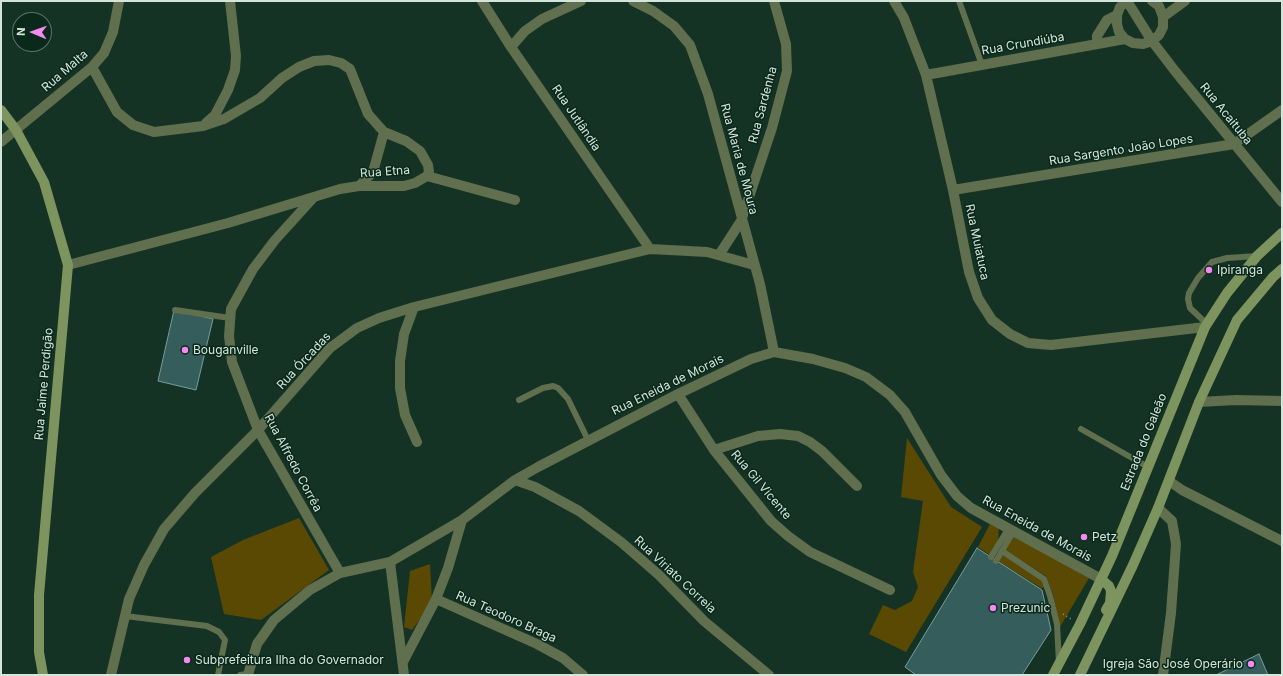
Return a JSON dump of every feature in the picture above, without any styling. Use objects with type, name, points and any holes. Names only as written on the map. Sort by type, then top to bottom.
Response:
[{"type":"main road","name":"Rua Jaime Perdigão","points":[[1,110],[16,130],[44,182],[68,265],[39,595],[39,652],[43,675]]},
{"type":"main road","name":"Estrada do Galeão","points":[[1053,675],[1101,579],[1206,325],[1227,293],[1258,256],[1282,233]]},
{"type":"main road","points":[[1078,675],[1118,599],[1158,508],[1199,402],[1237,320],[1272,277],[1282,268]]},
{"type":"main road","points":[[1078,675],[1084,654],[1110,603],[1112,595],[1109,586],[1101,579]]},
{"type":"street","name":"Rua Malta","points":[[1,142],[92,67],[104,53],[113,32],[119,1]]},
{"type":"street","points":[[203,126],[215,115],[228,90],[235,70],[236,56],[230,1]]},
{"type":"street","name":"Rua Jutlândia","points":[[482,1],[511,47],[650,249]]},
{"type":"street","points":[[511,47],[525,31],[542,19],[581,1]]},
{"type":"street","name":"Rua Maria de Moura","points":[[633,1],[653,11],[674,26],[690,44],[708,94],[754,265],[774,352]]},
{"type":"street","name":"Rua Sardenha","points":[[719,255],[741,221],[772,128],[787,71],[786,44],[774,1]]},
{"type":"street","name":"Rua Muiatuca","points":[[894,1],[904,18],[926,75],[953,190],[969,272],[978,298],[992,320],[1010,334],[1028,343],[1051,345],[1206,325]]},
{"type":"street","points":[[1127,1],[1120,7],[1116,24],[1119,32],[1125,39],[1133,43],[1143,44],[1152,41],[1158,35],[1163,26],[1163,17],[1159,6],[1152,1]]},
{"type":"street","name":"Rua Acaituba","points":[[1127,1],[1152,41],[1282,202]]},
{"type":"street","points":[[1163,17],[1185,1]]},
{"type":"street","points":[[1097,44],[1097,36],[1107,20],[1117,15]]},
{"type":"street","name":"Rua Crundiúba","points":[[926,75],[1125,39]]},
{"type":"street","name":"Rua Etna","points":[[68,265],[228,224],[323,193],[359,186],[404,186],[415,183],[427,176],[429,172],[428,165],[420,151],[406,141],[384,132],[368,114],[350,69],[341,62],[314,60],[299,67],[282,78],[260,98],[224,120],[203,126],[154,132],[133,125],[117,112],[92,67]]},
{"type":"street","name":"Rua Sargento João Lopes","points":[[953,190],[1234,144],[1282,110]]},
{"type":"street","points":[[359,186],[373,172],[384,132]]},
{"type":"street","points":[[427,176],[515,200]]},
{"type":"street","name":"Rua Alfredo Corrêa","points":[[314,197],[275,240],[253,269],[231,309],[229,336],[232,362],[258,430],[340,573]]},
{"type":"street","name":"Rua Órcadas","points":[[111,675],[129,599],[144,565],[164,529],[196,493],[258,430],[330,348],[357,328],[379,318],[414,307],[650,249],[707,252],[754,265]]},
{"type":"street","points":[[414,307],[404,334],[400,360],[400,388],[405,415],[417,442]]},
{"type":"street","name":"Rua Eneida de Morais","points":[[248,675],[257,644],[274,620],[310,590],[340,573],[390,562],[462,520],[515,480],[588,440],[750,359],[774,352],[813,359],[845,368],[866,378],[890,395],[904,412],[941,475],[957,496],[972,508],[1101,579]]},
{"type":"street","name":"Rua Gil Vicente","points":[[678,394],[714,450],[771,521],[810,552],[890,590]]},
{"type":"street","points":[[1199,402],[1236,400],[1282,401]]},
{"type":"street","points":[[714,450],[758,436],[780,434],[798,436],[810,442],[822,451],[857,486]]},
{"type":"street","name":"Rua Viriato Correia","points":[[515,480],[536,487],[579,512],[621,542],[659,575],[704,621],[769,675]]},
{"type":"street","points":[[1169,481],[1182,490],[1282,541]]},
{"type":"street","points":[[1158,508],[1172,521],[1176,544],[1171,613],[1163,675]]},
{"type":"street","points":[[403,662],[436,599],[448,568],[462,520]]},
{"type":"street","points":[[390,562],[404,675]]},
{"type":"street","name":"Rua Teodoro Braga","points":[[436,599],[537,644],[563,658],[583,675]]},
{"type":"lane","points":[[959,1],[982,65]]},
{"type":"lane","points":[[1206,325],[1190,308],[1188,299],[1189,293],[1198,278],[1212,262],[1227,258],[1258,256]]},
{"type":"lane","points":[[175,310],[230,318]]},
{"type":"lane","points":[[520,400],[543,388],[553,386],[558,388],[568,399],[588,440]]},
{"type":"lane","points":[[1081,428],[1148,467]]},
{"type":"lane","points":[[1011,530],[1002,551],[993,559],[1011,530]]},
{"type":"lane","points":[[1002,551],[1044,579],[1057,624],[1059,665]]},
{"type":"lane","points":[[125,616],[207,626],[219,632],[225,640],[218,675]]},
{"type":"lane","points":[[240,675],[248,675]]},
{"type":"shaded area","points":[[907,438],[951,507],[982,527],[906,652],[869,634],[883,605],[895,610],[912,601],[918,587],[913,572],[923,501],[901,497]]},
{"type":"shaded area","points":[[299,518],[329,570],[261,620],[224,614],[211,557],[243,540]]},
{"type":"shaded area","points":[[991,522],[999,526],[998,542],[990,555],[978,547]]},
{"type":"shaded area","points":[[1014,535],[1089,578],[1060,627],[1053,595],[1046,576],[1005,550]]},
{"type":"shaded area","points":[[1002,553],[1041,579],[1044,588],[1041,588],[998,561]]},
{"type":"shaded area","points":[[430,564],[432,602],[412,630],[404,627],[410,571]]},
{"type":"building","name":"Bouganville","points":[[174,310],[213,319],[196,390],[158,381]]},
{"type":"building","name":"Prezunic","points":[[977,548],[1042,590],[1051,630],[1022,675],[916,675],[905,667]]},
{"type":"building","name":"Igreja São José Operário","points":[[1259,654],[1268,675],[1216,675]]},
{"type":"place","name":"Ipiranga","points":[[1209,270]]},
{"type":"place","name":"Bouganville","points":[[185,350]]},
{"type":"place","name":"Petz","points":[[1084,537]]},
{"type":"place","name":"Prezunic","points":[[993,608]]},
{"type":"place","name":"Subprefeitura Ilha do Governador","points":[[187,660]]},
{"type":"place","name":"Igreja São José Operário","points":[[1251,664]]}]
